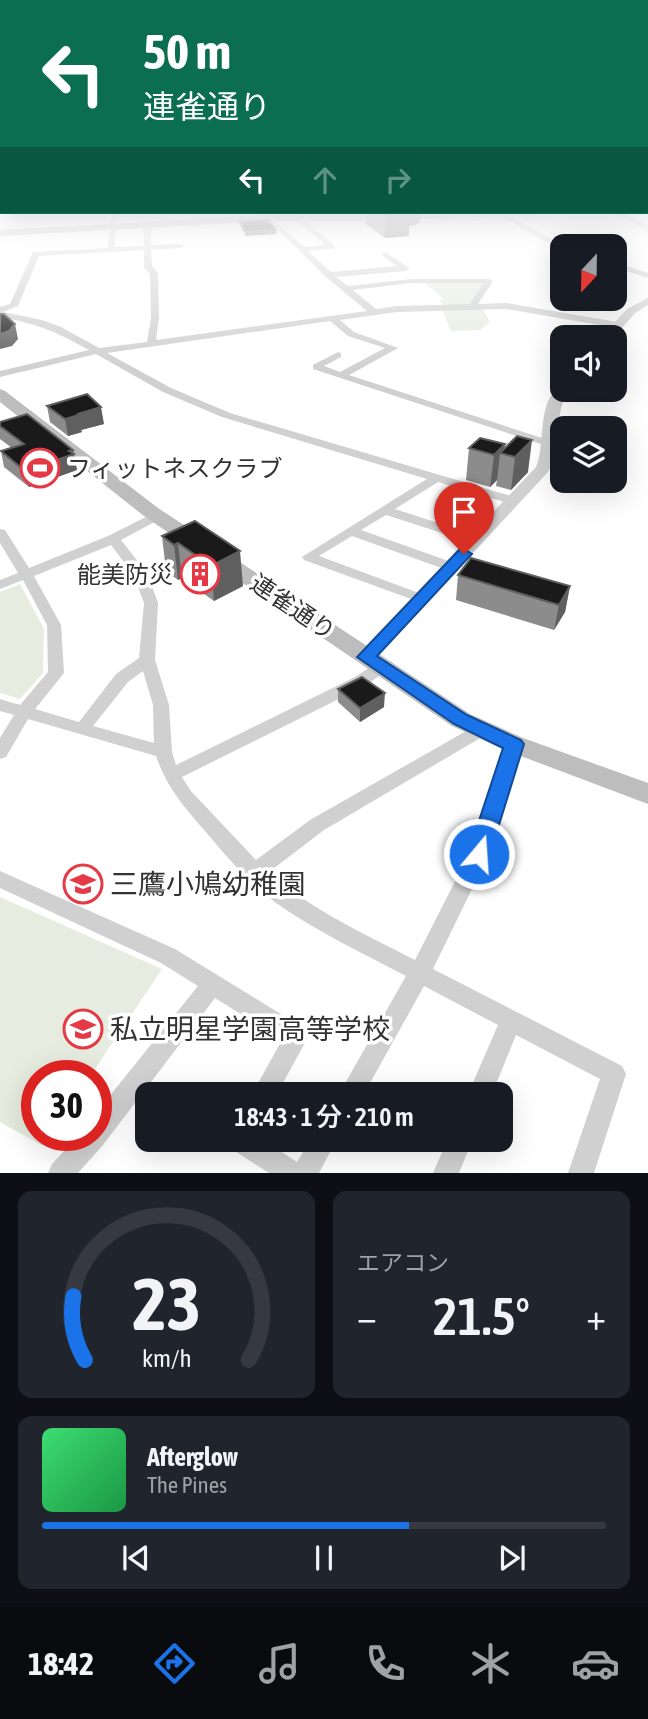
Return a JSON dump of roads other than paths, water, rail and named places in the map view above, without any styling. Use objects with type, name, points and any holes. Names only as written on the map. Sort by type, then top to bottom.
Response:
[{"type":"main road","name":"連雀通り","points":[[0,394],[156,516],[481,730],[648,794]]},
{"type":"street","points":[[0,312],[14,306],[33,261]]},
{"type":"street","points":[[147,261],[153,273],[155,318],[151,343]]},
{"type":"street","points":[[315,261],[373,311]]},
{"type":"street","points":[[395,261],[421,280]]},
{"type":"street","points":[[329,275],[404,268]]},
{"type":"street","points":[[627,269],[648,276]]},
{"type":"street","points":[[345,289],[421,280],[489,281],[473,306]]},
{"type":"street","points":[[0,374],[97,351],[373,311],[473,306],[530,309],[617,325],[631,311],[648,301]]},
{"type":"street","points":[[0,312],[39,322],[167,390],[226,415],[514,501]]},
{"type":"street","points":[[331,317],[351,334],[393,348],[341,375]]},
{"type":"street","points":[[338,355],[316,367],[547,443]]},
{"type":"street","points":[[171,775],[361,681],[422,599],[543,469],[547,462],[547,443],[555,402]]},
{"type":"street","points":[[422,599],[309,557],[435,479]]},
{"type":"street","points":[[385,510],[476,540]]},
{"type":"street","points":[[0,585],[113,540],[156,516]]},
{"type":"street","points":[[351,531],[452,567]]},
{"type":"street","points":[[0,533],[27,574],[54,625],[56,673],[23,713],[0,753]]},
{"type":"street","points":[[113,540],[140,573],[151,603],[147,660],[163,717],[163,751],[171,775],[184,795],[254,872],[282,896],[419,974],[614,1074],[581,1173]]},
{"type":"street","points":[[82,729],[122,678],[147,660]]},
{"type":"street","points":[[0,705],[163,751]]},
{"type":"street","points":[[254,872],[317,825],[481,730]]},
{"type":"street","points":[[358,1082],[419,974],[479,854],[514,744]]},
{"type":"street","points":[[0,879],[168,956],[297,1037],[271,1082]]},
{"type":"street","points":[[112,1112],[213,984]]},
{"type":"street","points":[[485,1082],[510,1022]]},
{"type":"street","points":[[61,1173],[80,1151]]},
{"type":"street","points":[[259,1152],[291,1173]]},
{"type":"street","points":[[305,1173],[317,1152]]},
{"type":"street","points":[[446,1173],[455,1152]]},
{"type":"place","name":"フィットネスクラブ","points":[[40,468]]},
{"type":"place","name":"能美防災","points":[[200,574]]},
{"type":"place","name":"三鷹小鳩幼稚園","points":[[83,884]]},
{"type":"place","name":"私立明星学園高等学校","points":[[83,1029]]}]
